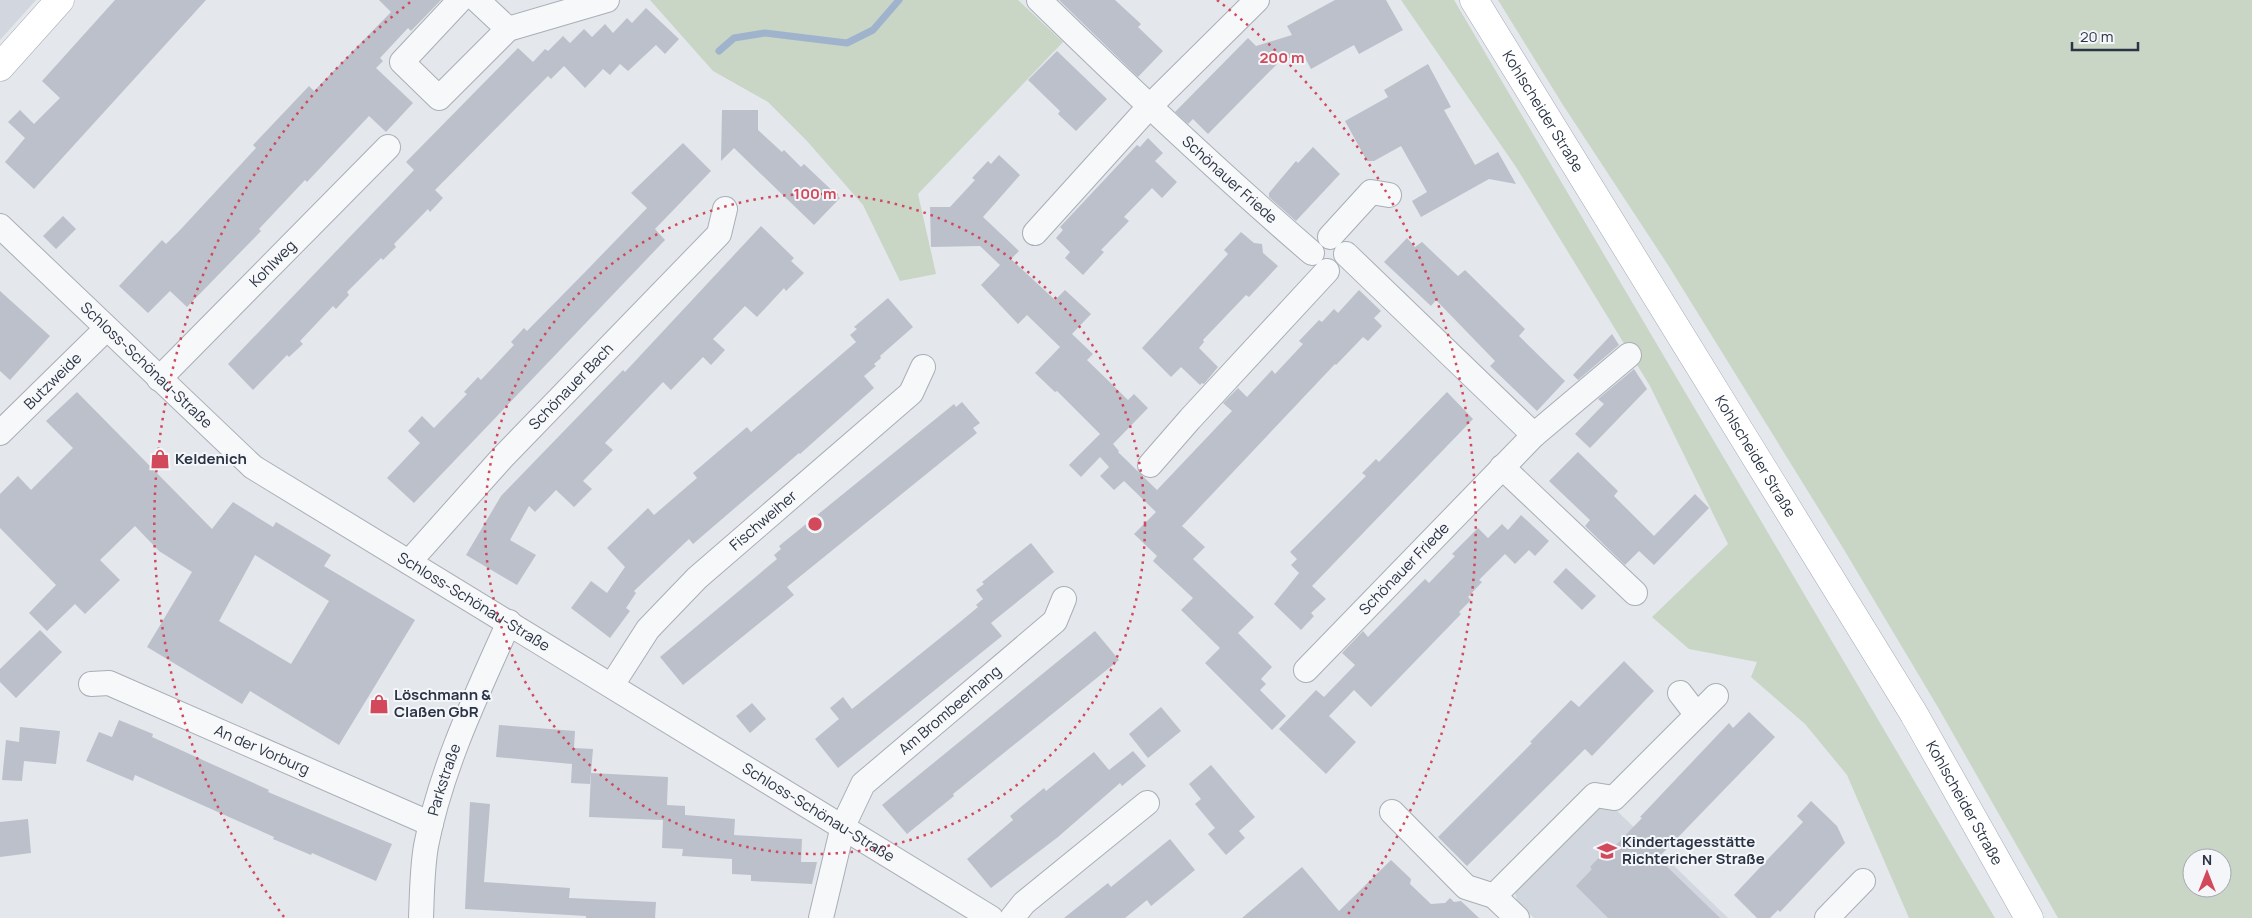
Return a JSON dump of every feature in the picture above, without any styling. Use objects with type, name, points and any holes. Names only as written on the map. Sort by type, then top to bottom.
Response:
[{"type":"main road","points":[[0,67],[60,0]]},
{"type":"main road","name":"Kohlscheider Straße","points":[[1474,0],[1908,705],[2029,918]]},
{"type":"street","points":[[460,0],[402,62],[439,98],[508,29],[607,0]]},
{"type":"street","points":[[477,0],[508,29]]},
{"type":"street","name":"Schönauer Friede","points":[[1039,0],[1149,108],[1312,253]]},
{"type":"street","points":[[1035,233],[1149,108],[1257,0]]},
{"type":"street","name":"Kohlweg","points":[[159,379],[388,147]]},
{"type":"street","points":[[1330,237],[1371,192],[1389,195]]},
{"type":"street","name":"Schönauer Bach","points":[[409,562],[501,459],[719,234],[725,209]]},
{"type":"street","name":"Schloss-Schönau-Straße","points":[[0,226],[252,467],[509,622],[991,918]]},
{"type":"street","points":[[1346,254],[1534,434]]},
{"type":"street","points":[[1150,465],[1327,271]]},
{"type":"street","name":"Butzweide","points":[[0,433],[106,329]]},
{"type":"street","name":"Schönauer Friede","points":[[1306,670],[1534,434],[1629,355]]},
{"type":"street","name":"Fischweiher","points":[[612,685],[648,630],[696,578],[911,393],[923,367]]},
{"type":"street","points":[[1502,467],[1635,593]]},
{"type":"street","name":"Am Brombeerhang","points":[[822,918],[843,826],[863,784],[1055,621],[1064,599]]},
{"type":"street","name":"Parkstraße","points":[[421,918],[426,848],[431,824],[451,761],[476,697],[509,622]]},
{"type":"street","name":"An der Vorburg","points":[[91,684],[108,683],[431,824]]},
{"type":"street","points":[[1680,693],[1697,715]]},
{"type":"street","points":[[1494,896],[1595,795],[1614,798],[1716,696]]},
{"type":"street","points":[[1012,918],[1024,903],[1147,803]]},
{"type":"street","points":[[1392,812],[1466,887],[1494,896],[1516,918]]},
{"type":"street","points":[[1828,918],[1863,881]]},
{"type":"shaded area","points":[[0,0],[36,0],[0,40]]},
{"type":"shaded area","name":"Kindertagesstätte Richtericher Straße","points":[[1599,805],[1615,809],[1728,918],[1534,918],[1518,903],[1515,893]]},
{"type":"green space","points":[[650,0],[1018,0],[1063,42],[918,194],[936,274],[900,281],[863,205],[807,141],[768,102],[713,71]]},
{"type":"green space","points":[[1401,0],[1454,0],[1995,918],[1909,918],[1847,775],[1805,724],[1751,677],[1757,662],[1689,649],[1652,617],[1728,544],[1650,386],[1516,167]]},
{"type":"green space","points":[[1498,0],[2252,0],[2252,918],[2058,918],[1939,709],[1843,548],[1668,265],[1563,105]]},
{"type":"building","points":[[115,0],[206,0],[34,189],[5,162],[25,138],[8,122],[20,110],[34,124],[60,98],[42,81]]},
{"type":"building","points":[[379,0],[441,0],[411,31],[408,28],[380,58],[383,61],[376,68],[413,103],[386,132],[369,116],[307,182],[305,180],[259,229],[261,231],[187,307],[170,291],[148,313],[119,286],[162,240],[166,244],[181,229],[256,148],[253,145],[309,86],[314,91],[391,12]]},
{"type":"building","points":[[1059,0],[1115,0],[1141,24],[1138,27],[1163,51],[1138,77]]},
{"type":"building","points":[[1335,0],[1386,0],[1403,30],[1359,54],[1354,45],[1311,69],[1303,54],[1280,61],[1208,134],[1193,119],[1188,124],[1175,112],[1248,38],[1256,46],[1292,35],[1287,26]]},
{"type":"building","points":[[646,8],[679,39],[665,54],[656,45],[628,71],[620,64],[610,75],[603,69],[585,88],[564,66],[551,79],[548,76],[435,190],[443,198],[430,212],[428,209],[394,244],[396,247],[383,260],[381,258],[347,292],[349,295],[336,309],[333,306],[300,341],[303,344],[289,357],[287,355],[253,390],[228,364],[414,170],[406,162],[518,48],[533,62],[545,49],[548,51],[563,36],[570,43],[584,29],[592,37],[605,24],[613,33],[627,18],[632,23]]},
{"type":"building","points":[[1057,51],[1107,99],[1076,131],[1058,114],[1060,111],[1028,80]]},
{"type":"building","points":[[1428,64],[1451,107],[1444,110],[1475,165],[1498,152],[1516,184],[1489,179],[1421,217],[1412,201],[1427,192],[1401,146],[1374,161],[1367,161],[1345,121],[1388,97],[1384,90]]},
{"type":"building","points":[[722,110],[758,110],[758,130],[782,152],[784,150],[801,167],[804,164],[840,198],[814,225],[734,148],[721,161]]},
{"type":"building","points":[[1148,138],[1163,153],[1155,161],[1177,182],[1162,198],[1152,188],[1124,217],[1129,221],[1101,250],[1104,252],[1083,275],[1065,258],[1070,252],[1056,238],[1063,230],[1060,227],[1137,145],[1140,147]]},
{"type":"building","points":[[683,143],[711,171],[655,229],[665,240],[414,503],[387,478],[420,443],[408,431],[422,416],[434,428],[467,394],[464,392],[478,377],[481,380],[514,345],[511,342],[524,328],[527,331],[647,208],[631,193]]},
{"type":"building","points":[[1313,147],[1340,174],[1296,221],[1269,197],[1269,193],[1296,161],[1298,163]]},
{"type":"building","points":[[999,155],[1020,175],[983,217],[1019,251],[1011,259],[1055,300],[1065,290],[1091,314],[1072,334],[1093,354],[1087,360],[1128,400],[1134,394],[1148,408],[1113,444],[1118,452],[1157,490],[1232,411],[1223,403],[1238,388],[1247,397],[1272,370],[1275,374],[1303,344],[1299,341],[1319,320],[1322,322],[1334,309],[1338,313],[1359,290],[1381,311],[1374,318],[1382,326],[1368,341],[1363,337],[1335,364],[1182,526],[1205,547],[1193,559],[1254,617],[1238,633],[1272,667],[1261,679],[1266,684],[1260,690],[1286,716],[1272,730],[1205,663],[1220,648],[1181,610],[1193,598],[1153,561],[1157,556],[1134,534],[1156,512],[1124,481],[1114,490],[1100,476],[1109,467],[1100,457],[1081,477],[1069,465],[1100,434],[1057,391],[1055,392],[1035,373],[1060,347],[1027,315],[1018,324],[981,285],[1000,265],[980,246],[931,247],[930,207],[950,207],[975,180],[972,178],[988,161],[991,164]]},
{"type":"building","points":[[63,216],[76,229],[56,249],[43,236]]},
{"type":"building","points":[[761,226],[794,258],[791,261],[804,273],[786,291],[784,288],[757,317],[745,306],[713,339],[725,350],[711,365],[703,357],[671,390],[663,382],[605,443],[613,450],[583,481],[592,489],[574,507],[556,490],[535,512],[529,506],[510,540],[536,555],[517,585],[466,555],[501,496],[623,370],[625,372]]},
{"type":"building","points":[[1241,232],[1254,243],[1262,244],[1263,253],[1278,266],[1249,297],[1246,295],[1203,340],[1204,342],[1199,348],[1218,367],[1204,384],[1200,385],[1181,367],[1171,377],[1142,348],[1228,254],[1224,250]]},
{"type":"building","points":[[1407,238],[1415,247],[1422,242],[1458,276],[1465,270],[1525,329],[1519,336],[1565,381],[1537,411],[1490,366],[1495,361],[1436,300],[1431,306],[1384,262]]},
{"type":"building","points":[[0,291],[50,336],[10,380],[0,371]]},
{"type":"building","points":[[888,298],[913,327],[880,356],[881,358],[874,364],[876,366],[864,376],[874,388],[800,454],[693,544],[689,539],[634,591],[636,593],[626,608],[630,611],[610,638],[571,608],[591,581],[607,593],[625,567],[607,548],[648,508],[654,515],[697,478],[693,473],[747,427],[751,432],[856,342],[850,335],[857,329],[854,327]]},
{"type":"building","points":[[1612,334],[1619,345],[1578,380],[1573,375]]},
{"type":"building","points":[[1634,369],[1647,389],[1590,448],[1575,434],[1604,404],[1598,399]]},
{"type":"building","points":[[77,392],[212,529],[233,502],[273,527],[276,522],[331,555],[324,566],[415,620],[339,745],[250,691],[242,704],[147,647],[192,572],[159,551],[135,526],[100,560],[120,580],[85,614],[75,604],[47,631],[29,613],[56,585],[0,528],[0,494],[18,476],[31,490],[73,448],[46,421]],"holes":[[[255,555],[329,601],[291,664],[219,621]]]},
{"type":"building","points":[[1447,392],[1473,419],[1312,586],[1326,599],[1311,613],[1314,616],[1301,630],[1274,604],[1299,573],[1291,565],[1297,559],[1290,552],[1366,476],[1362,473],[1376,459],[1379,462]]},
{"type":"building","points":[[962,402],[980,423],[973,428],[977,433],[787,587],[794,595],[683,685],[660,657],[777,559],[774,555],[781,549],[779,546],[954,404],[956,407]]},
{"type":"building","points":[[1578,452],[1618,491],[1614,496],[1654,536],[1695,494],[1709,508],[1654,565],[1639,551],[1625,565],[1585,526],[1590,520],[1549,481]]},
{"type":"building","points":[[1521,515],[1549,541],[1535,556],[1529,550],[1515,564],[1505,554],[1479,580],[1482,582],[1468,597],[1471,600],[1459,612],[1461,614],[1371,707],[1354,690],[1329,716],[1356,742],[1326,774],[1279,729],[1316,690],[1324,697],[1355,665],[1342,653],[1363,631],[1368,637],[1425,579],[1429,583],[1455,556],[1452,554],[1478,528],[1488,538],[1502,524],[1508,530]]},
{"type":"building","points":[[1031,543],[1054,572],[991,623],[1002,636],[838,768],[815,739],[839,719],[830,708],[843,697],[852,709],[960,622],[978,607],[976,605],[983,599],[976,590],[984,584],[982,582]]},
{"type":"building","points":[[1566,568],[1596,596],[1582,610],[1553,582]]},
{"type":"building","points":[[40,630],[62,652],[16,698],[0,682],[0,669]]},
{"type":"building","points":[[1095,631],[1119,660],[953,794],[954,796],[907,834],[882,805]]},
{"type":"building","points":[[1624,661],[1654,691],[1592,756],[1585,749],[1467,866],[1438,837],[1532,743],[1530,742],[1571,700],[1579,707]]},
{"type":"building","points":[[752,703],[766,719],[750,733],[736,716]]},
{"type":"building","points":[[1161,707],[1181,731],[1148,758],[1129,734]]},
{"type":"building","points":[[1749,712],[1775,737],[1658,858],[1720,918],[1608,918],[1576,886],[1592,869],[1590,867],[1611,845],[1613,848],[1642,818],[1640,817],[1729,723],[1733,728]]},
{"type":"building","points":[[119,720],[153,734],[152,737],[269,790],[268,792],[392,844],[376,881],[312,853],[311,855],[273,839],[274,837],[135,775],[133,781],[86,761],[99,732],[112,737]]},
{"type":"building","points":[[499,725],[575,731],[574,748],[593,749],[590,784],[571,783],[572,764],[496,757]]},
{"type":"building","points":[[20,727],[60,731],[56,764],[24,761],[22,781],[2,780],[6,740],[19,742]]},
{"type":"building","points":[[1133,751],[1146,766],[1122,786],[1120,783],[1058,837],[991,888],[967,859],[1013,820],[1010,816],[1044,788],[1046,791],[1094,752],[1109,770]]},
{"type":"building","points":[[1211,765],[1255,817],[1239,831],[1245,838],[1226,855],[1208,834],[1215,828],[1195,804],[1201,799],[1189,784]]},
{"type":"building","points":[[591,773],[668,777],[667,805],[685,806],[685,815],[735,819],[734,835],[802,839],[801,862],[817,862],[812,884],[751,881],[751,875],[732,874],[732,859],[682,856],[683,849],[662,848],[663,820],[589,817]]},
{"type":"building","points":[[1811,801],[1837,826],[1845,843],[1780,912],[1778,910],[1770,918],[1757,918],[1734,895],[1803,822],[1797,816]]},
{"type":"building","points":[[470,802],[490,804],[484,882],[570,888],[569,898],[656,902],[655,918],[586,918],[586,916],[465,909]]},
{"type":"building","points":[[28,819],[31,853],[0,857],[0,822]]},
{"type":"building","points":[[1170,839],[1195,870],[1151,906],[1147,900],[1125,918],[1064,918],[1108,883],[1111,887]]},
{"type":"building","points":[[1391,860],[1411,879],[1410,884],[1431,904],[1445,903],[1450,898],[1454,902],[1461,901],[1479,918],[1242,918],[1302,867],[1339,911]]},
{"type":"waterway","name":"Schönauer Bach","points":[[719,51],[734,38],[765,33],[847,43],[873,30],[899,0]]},
{"type":"place","name":"Keldenich","points":[[160,459]]},
{"type":"place","name":"Löschmann & Claßen GbR","points":[[379,704]]},
{"type":"place","name":"Kindertagesstätte Richtericher Straße","points":[[1607,851]]}]
